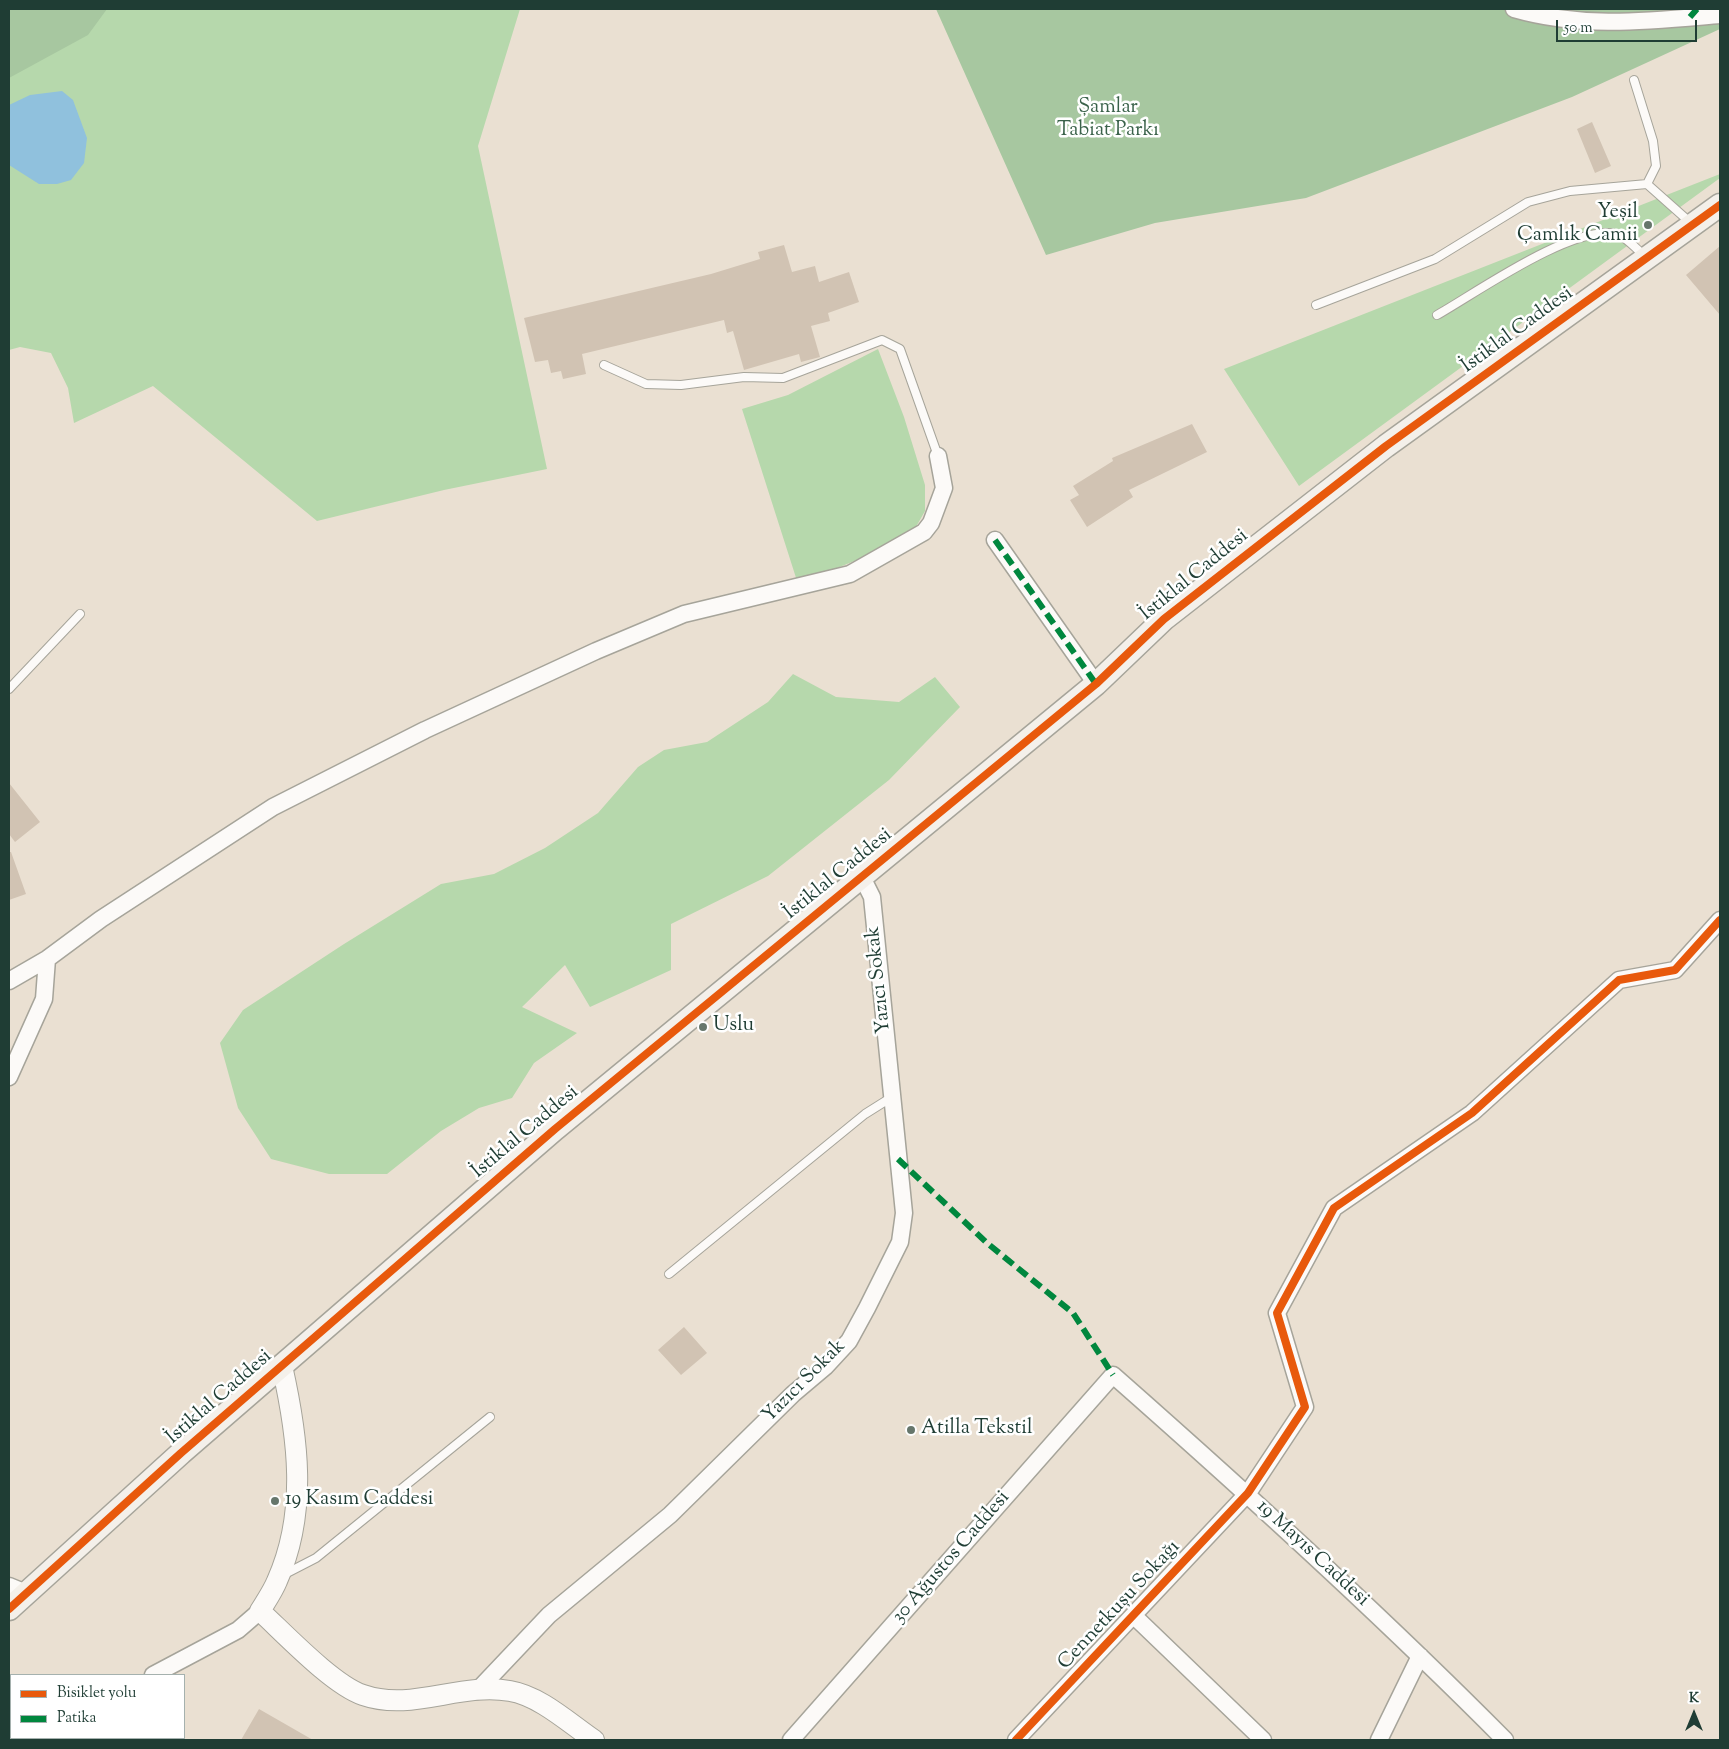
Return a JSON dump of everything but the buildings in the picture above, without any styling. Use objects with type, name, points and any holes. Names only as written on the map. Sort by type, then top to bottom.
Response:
[{"type":"main road","name":"İstiklal Caddesi","points":[[9,1609],[18,1589],[282,1366],[555,1129],[1096,684],[1164,619],[1386,446],[1720,205]]},
{"type":"street","points":[[1514,9],[1545,18],[1606,23],[1720,15]]},
{"type":"street","points":[[9,981],[47,959],[101,919],[273,806],[425,730],[596,651],[684,614],[850,574],[924,532],[930,523],[944,488],[938,456]]},
{"type":"street","points":[[994,540],[1096,684]]},
{"type":"street","name":"Yazıcı Sokak","points":[[477,1691],[549,1615],[670,1515],[793,1394],[825,1367],[848,1341],[900,1242],[904,1213],[872,897],[862,876]]},
{"type":"street","name":"Cennetkuşu Sokağı","points":[[1026,1737],[1134,1616],[1248,1494],[1305,1407],[1277,1313],[1334,1208],[1472,1113],[1619,980],[1675,970],[1720,920]]},
{"type":"street","points":[[9,1076],[44,999],[47,959]]},
{"type":"street","points":[[155,1674],[238,1630],[260,1611],[279,1577],[290,1540],[296,1502],[298,1453],[292,1411],[282,1366]]},
{"type":"street","name":"19 Mayıs Caddesi","points":[[1113,1375],[1248,1494],[1420,1656],[1489,1733],[1505,1740]]},
{"type":"street","name":"30 Ağustos Caddesi","points":[[791,1740],[1113,1375]]},
{"type":"street","points":[[260,1611],[325,1671],[360,1694],[384,1701],[420,1700],[477,1691],[510,1691],[538,1702],[594,1740]]},
{"type":"street","points":[[1134,1616],[1263,1740]]},
{"type":"street","points":[[1378,1740],[1420,1656]]},
{"type":"lane","points":[[1634,80],[1653,140],[1656,166],[1647,184]]},
{"type":"lane","points":[[1316,305],[1435,259],[1528,202],[1570,191],[1647,184],[1693,224]]},
{"type":"lane","points":[[1437,316],[1557,246],[1601,233],[1618,234],[1647,258]]},
{"type":"lane","points":[[604,365],[646,384],[681,385],[744,377],[783,378],[882,340],[900,349],[938,456]]},
{"type":"lane","points":[[9,689],[80,614]]},
{"type":"lane","points":[[669,1274],[865,1114],[892,1097]]},
{"type":"lane","points":[[279,1577],[316,1558],[490,1417]]},
{"type":"green space","points":[[9,9],[520,9],[478,146],[547,469],[444,490],[317,521],[153,386],[74,423],[68,388],[51,353],[20,347],[9,350]]},
{"type":"green space","points":[[9,9],[107,9],[88,35],[9,78]]},
{"type":"green space","name":"Şamlar Tabiat Parkı","points":[[936,9],[1720,9],[1720,29],[1572,97],[1306,198],[1155,223],[1046,255]]},
{"type":"green space","points":[[1720,174],[1720,178],[1299,486],[1224,369]]},
{"type":"green space","points":[[878,349],[904,417],[925,485],[925,511],[913,532],[869,555],[798,584],[742,409],[788,395]]},
{"type":"green space","points":[[793,674],[836,697],[899,702],[935,677],[960,707],[889,780],[768,876],[671,924],[671,970],[590,1007],[565,965],[522,1007],[577,1033],[534,1063],[512,1098],[479,1108],[441,1131],[387,1174],[329,1174],[271,1159],[238,1108],[220,1043],[243,1010],[441,884],[494,874],[545,848],[598,813],[638,767],[664,750],[707,742],[768,702]]},
{"type":"water","points":[[62,91],[73,100],[87,138],[84,163],[71,180],[57,184],[39,184],[9,165],[9,105],[30,95]]},
{"type":"marked path","points":[[1690,17],[1697,9]]},
{"type":"marked path","points":[[995,540],[1096,684]]},
{"type":"marked path","points":[[898,1159],[987,1243],[1073,1313],[1113,1375]]},
{"type":"cycle path","points":[[9,1609],[181,1453],[555,1129],[1096,684],[1164,619],[1386,446],[1720,205]]},
{"type":"cycle path","points":[[1016,1740],[1248,1493],[1305,1407],[1277,1313],[1334,1208],[1472,1113],[1619,980],[1675,970],[1720,920]]},
{"type":"place","name":"Yeşil Çamlık Camii","points":[[1648,225]]},
{"type":"place","name":"Uslu","points":[[703,1027]]},
{"type":"place","name":"Atilla Tekstil","points":[[911,1430]]},
{"type":"place","name":"19 Kasım Caddesi","points":[[275,1501]]}]
